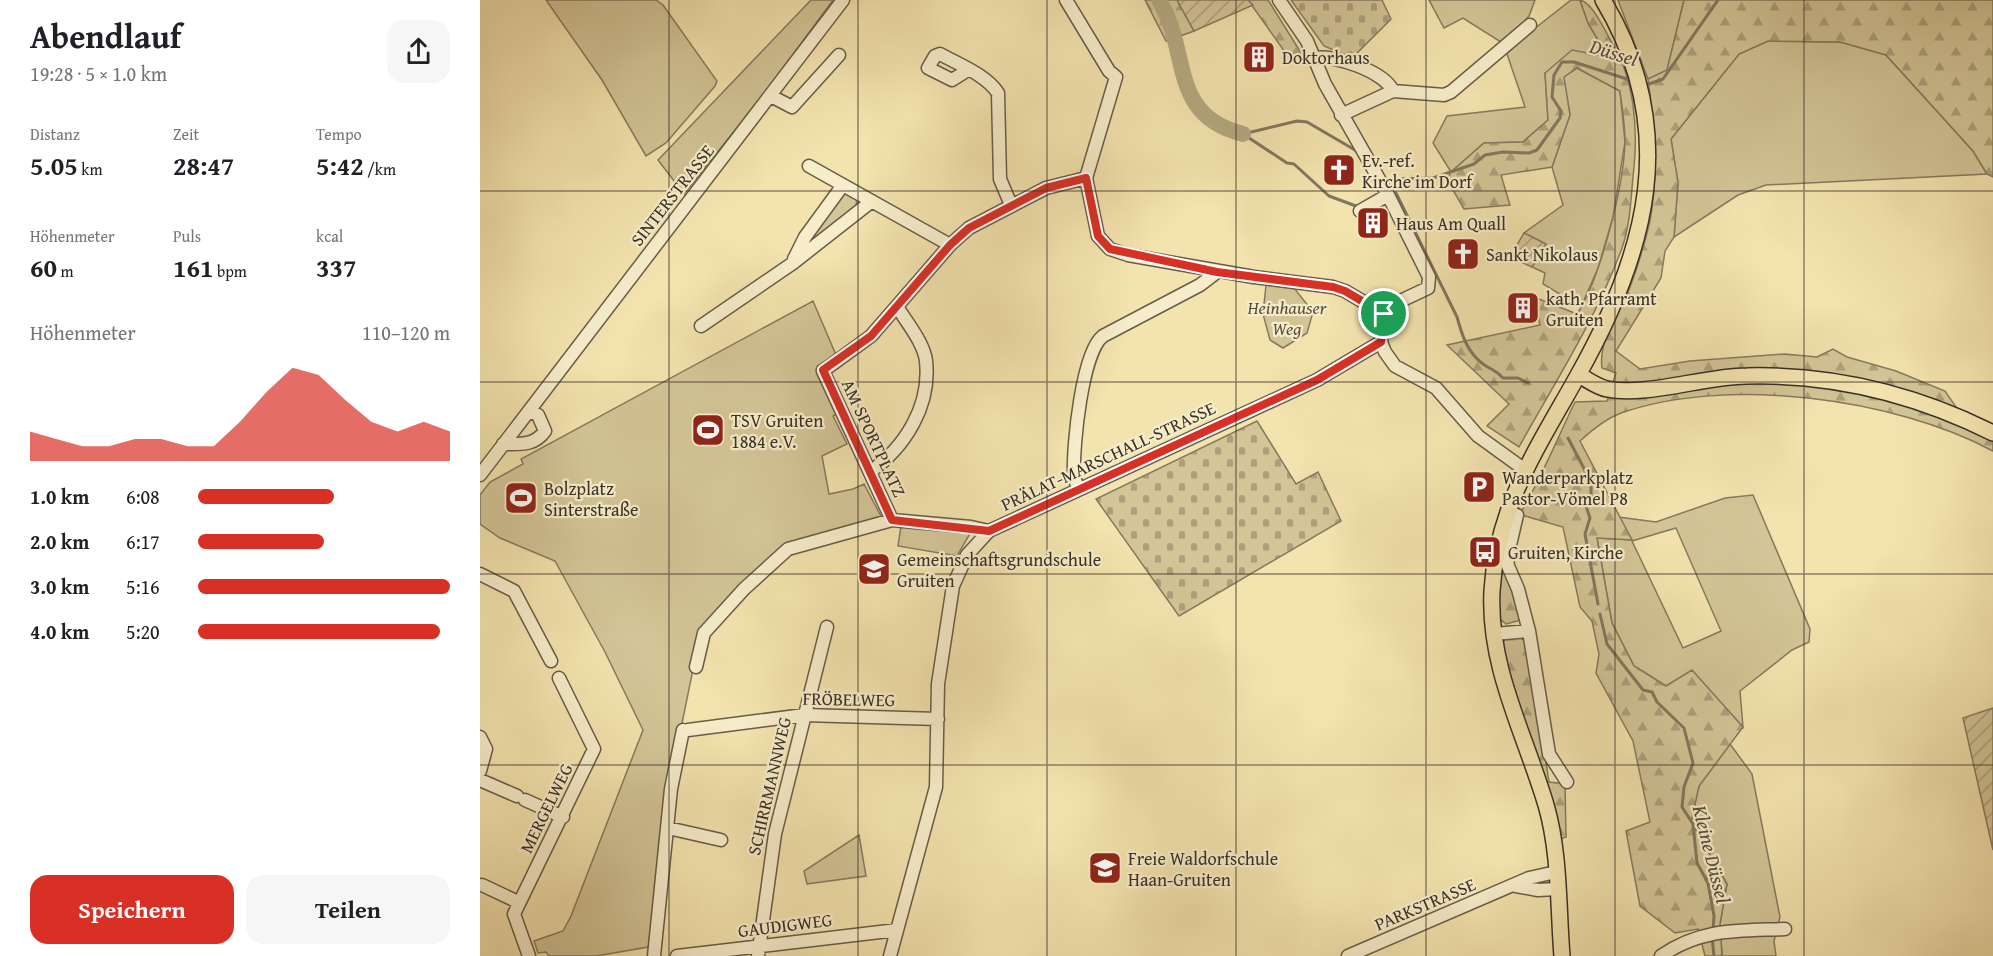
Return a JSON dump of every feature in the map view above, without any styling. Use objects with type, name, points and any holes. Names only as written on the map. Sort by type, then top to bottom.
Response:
[{"type":"main road","points":[[1562,956],[1556,872],[1547,807],[1505,686],[1494,634],[1492,594],[1495,552],[1506,512],[1525,470],[1579,375],[1623,283],[1642,220],[1648,181],[1649,144],[1641,90],[1630,54],[1603,0]]},
{"type":"main road","points":[[1579,375],[1596,385],[1621,390],[1746,376],[1841,383],[1920,402],[1961,417],[1993,433]]},
{"type":"street","name":"SINTERSTRASSE","points":[[480,475],[843,0]]},
{"type":"street","points":[[1066,0],[1109,71],[1116,76],[1086,178],[1098,236],[1110,249],[1217,272],[1333,287],[1345,291],[1384,314]]},
{"type":"street","points":[[1279,0],[1307,41],[1341,115],[1388,195],[1429,283],[1424,291],[1394,304],[1384,314],[1381,342],[1395,366],[1436,387],[1478,436],[1525,470]]},
{"type":"street","points":[[1341,115],[1393,91],[1444,95],[1451,92],[1530,25]]},
{"type":"street","points":[[771,96],[792,107],[839,55]]},
{"type":"street","points":[[1314,58],[1329,57],[1361,68],[1382,78],[1390,84],[1393,91]]},
{"type":"street","points":[[968,70],[992,84],[998,93],[1000,179],[1011,205]]},
{"type":"street","points":[[809,166],[950,245]]},
{"type":"street","points":[[870,472],[887,460],[902,443],[916,419],[925,393],[927,360],[898,308],[950,245],[969,228],[1046,188],[1086,178]]},
{"type":"street","points":[[793,263],[805,237],[843,185]]},
{"type":"street","points":[[1360,211],[1388,195]]},
{"type":"street","points":[[701,326],[793,263],[872,201]]},
{"type":"street","points":[[1079,489],[1074,472],[1076,444],[1086,369],[1095,343],[1103,336],[1200,285],[1217,272]]},
{"type":"street","name":"AM SPORTPLATZ","points":[[892,520],[823,370],[871,336],[898,308]]},
{"type":"street","name":"PRÄLAT-MARSCHALL-STRASSE","points":[[890,956],[936,786],[938,684],[953,586],[967,555],[989,531],[1317,380],[1381,342]]},
{"type":"street","points":[[503,444],[526,444],[540,439],[545,431],[543,422],[529,411]]},
{"type":"street","points":[[1517,515],[1507,558],[1529,631],[1549,754],[1568,782]]},
{"type":"street","points":[[696,667],[704,633],[744,589],[788,549],[892,520],[989,531]]},
{"type":"street","points":[[480,574],[514,591],[550,662]]},
{"type":"street","name":"SCHIRRMANNWEG","points":[[758,951],[773,844],[827,627]]},
{"type":"street","points":[[1494,634],[1529,631]]},
{"type":"street","name":"MERGELWEG","points":[[518,902],[594,749],[559,678]]},
{"type":"street","name":"FRÖBELWEG","points":[[654,956],[671,789],[686,730],[804,715],[938,719]]},
{"type":"street","points":[[480,737],[486,748],[480,771]]},
{"type":"street","points":[[480,780],[562,817]]},
{"type":"street","points":[[668,828],[721,840]]},
{"type":"street","name":"PARKSTRASSE","points":[[1348,956],[1516,886],[1529,878],[1556,872]]},
{"type":"street","points":[[482,885],[518,902],[514,915],[529,956]]},
{"type":"street","name":"PARKSTRASSE","points":[[1516,886],[1538,890],[1557,889]]},
{"type":"street","points":[[1661,956],[1678,943],[1703,934],[1785,929]]},
{"type":"street","name":"GAUDIGWEG","points":[[677,956],[758,951],[897,930]]},
{"type":"green space","points":[[546,0],[656,0],[663,5],[717,81],[715,86],[666,143],[646,156],[602,80]]},
{"type":"green space","points":[[811,0],[833,0],[759,100],[684,194],[658,160]]},
{"type":"green space","points":[[1145,0],[1177,0],[1194,31],[1166,41]]},
{"type":"green space","points":[[1177,0],[1248,0],[1253,5],[1194,31]]},
{"type":"green space","points":[[1248,0],[1268,0],[1303,56],[1292,62]]},
{"type":"green space","points":[[1291,0],[1382,0],[1391,19],[1352,58],[1324,46]]},
{"type":"green space","points":[[1429,0],[1535,0],[1529,16],[1504,44],[1463,18],[1444,28]]},
{"type":"green space","points":[[1571,0],[1580,0],[1588,23],[1608,57],[1545,73],[1548,120],[1523,142],[1484,143],[1451,172],[1433,143],[1447,116],[1525,107],[1506,51]]},
{"type":"green space","points":[[1580,0],[1590,6],[1602,25],[1619,57],[1630,87],[1635,136],[1629,218],[1622,248],[1600,300],[1519,447],[1487,426],[1509,404],[1447,345],[1540,325],[1534,297],[1577,314],[1594,278],[1616,205],[1625,141],[1620,91],[1577,68],[1564,77],[1570,115],[1552,167],[1501,175],[1510,205],[1464,209],[1447,180],[1451,172],[1484,143],[1523,142],[1548,120],[1545,73],[1572,50],[1608,57],[1588,23]]},
{"type":"green space","points":[[1618,0],[1684,0],[1667,71],[1648,79]]},
{"type":"green space","points":[[1684,0],[1993,0],[1993,177],[1987,174],[1973,151],[1886,55],[1840,42],[1768,41],[1739,54],[1671,139],[1678,183],[1674,237],[1665,251],[1661,278],[1616,351],[1640,369],[1690,361],[1785,354],[1817,357],[1833,349],[1847,357],[1896,371],[1945,391],[1972,430],[1993,440],[1993,451],[1953,433],[1908,418],[1860,406],[1810,398],[1760,395],[1710,396],[1664,402],[1615,415],[1580,441],[1632,540],[1597,538],[1612,623],[1634,666],[1666,686],[1692,670],[1743,727],[1699,786],[1691,822],[1727,884],[1720,924],[1722,956],[1705,956],[1698,929],[1675,933],[1640,906],[1626,831],[1650,822],[1633,741],[1596,673],[1599,654],[1592,621],[1580,607],[1563,527],[1525,516],[1521,512],[1543,472],[1575,402],[1607,401],[1616,373],[1602,368],[1603,347],[1636,271],[1653,203],[1655,150],[1648,79],[1667,70]]},
{"type":"green space","points":[[1768,41],[1841,42],[1886,55],[1973,151],[1987,174],[1766,185],[1738,195],[1674,237],[1678,183],[1671,139],[1739,54]]},
{"type":"green space","points":[[1577,68],[1620,91],[1625,142],[1613,217],[1598,268],[1581,307],[1543,284],[1545,273],[1532,267],[1546,244],[1524,233],[1563,205],[1552,167],[1570,115],[1563,77]]},
{"type":"green space","points":[[848,193],[857,198],[856,206],[809,242],[809,238],[842,195]]},
{"type":"green space","points":[[1524,233],[1546,244],[1532,267],[1510,257]]},
{"type":"green space","name":"Heinhauser Weg","points":[[1266,285],[1294,288],[1313,312],[1307,333],[1283,348],[1270,340],[1263,314]]},
{"type":"green space","points":[[813,301],[836,355],[817,366],[840,412],[833,416],[847,444],[822,456],[829,494],[864,484],[883,520],[785,546],[701,630],[680,733],[654,946],[596,956],[549,956],[546,952],[538,953],[534,941],[563,931],[571,916],[643,730],[605,652],[555,561],[500,538],[480,524],[480,495],[490,482],[523,464],[521,459]]},
{"type":"green space","points":[[1257,421],[1296,484],[1318,472],[1341,521],[1179,616],[1096,499]]},
{"type":"green space","points":[[1753,495],[1810,629],[1809,642],[1792,650],[1740,691],[1743,727],[1692,671],[1666,686],[1634,666],[1612,623],[1597,538],[1632,540],[1618,517],[1656,522],[1725,498]],"holes":[[[1676,528],[1721,631],[1683,648],[1632,541]]]},
{"type":"green space","points":[[901,526],[971,532],[957,556],[898,546]]},
{"type":"green space","points":[[1500,573],[1507,573],[1521,620],[1506,624],[1500,619],[1497,587]]},
{"type":"green space","points":[[1509,636],[1518,636],[1528,644],[1549,782],[1565,784],[1566,837],[1560,839],[1501,644]]},
{"type":"green space","points":[[1993,708],[1993,850],[1963,718]]},
{"type":"green space","points":[[1730,744],[1752,774],[1780,917],[1774,941],[1776,956],[1722,956],[1720,924],[1727,884],[1691,822],[1699,786]]},
{"type":"green space","points":[[859,835],[866,876],[807,884],[804,871]]},
{"type":"waterway","name":"Düssel","points":[[1159,0],[1169,20],[1185,80],[1192,97],[1203,112],[1219,125],[1243,134]]},
{"type":"waterway","name":"Düssel","points":[[1642,83],[1649,84],[1663,79],[1718,0]]},
{"type":"waterway","name":"Düssel","points":[[1392,179],[1433,178],[1474,164],[1485,155],[1503,152],[1529,153],[1537,150],[1560,118],[1561,111],[1552,97],[1554,75],[1562,62],[1574,62],[1630,80]]},
{"type":"waterway","name":"Düssel","points":[[1243,134],[1297,121],[1307,122],[1355,150]]},
{"type":"waterway","name":"Kleine Düssel","points":[[1243,134],[1287,163],[1294,164],[1329,196],[1356,206]]},
{"type":"waterway","name":"Kleine Düssel","points":[[1392,192],[1396,193],[1457,317],[1469,349],[1477,359],[1503,378],[1518,378],[1528,383]]},
{"type":"waterway","name":"Kleine Düssel","points":[[1568,438],[1591,482],[1591,498],[1585,503],[1590,518],[1585,534],[1598,604]]},
{"type":"waterway","name":"Kleine Düssel","points":[[1600,614],[1607,644],[1643,690],[1652,692],[1657,702],[1684,728],[1693,763],[1684,787],[1682,807],[1693,824],[1697,863],[1708,883],[1714,916],[1713,930]]},
{"type":"waterway","name":"Kleine Düssel","points":[[1712,937],[1714,956]]},
{"type":"place","name":"Doktorhaus","points":[[1259,57]]},
{"type":"place","name":"Ev.-ref. Kirche im Dorf","points":[[1339,170]]},
{"type":"place","name":"Haus Am Quall","points":[[1373,223]]},
{"type":"place","name":"Sankt Nikolaus","points":[[1463,254]]},
{"type":"place","name":"kath. Pfarramt Gruiten","points":[[1523,308]]},
{"type":"place","name":"TSV Gruiten 1884 e.V.","points":[[708,430]]},
{"type":"place","name":"Wanderparkplatz Pastor-Vömel P8","points":[[1479,487]]},
{"type":"place","name":"Bolzplatz Sinterstraße","points":[[521,498]]},
{"type":"place","name":"Gruiten, Kirche","points":[[1485,552]]},
{"type":"place","name":"Gemeinschaftsgrundschule Gruiten","points":[[874,569]]},
{"type":"place","name":"Freie Waldorfschule Haan-Gruiten","points":[[1105,868]]},
{"type":"route","points":[[1086,178],[1098,236],[1110,249],[1128,255],[1217,272],[1333,287],[1345,291],[1384,314],[1380,330],[1381,342],[1317,380],[989,531],[971,527],[892,520],[823,370],[871,336],[898,308],[950,245],[969,228],[1046,188],[1086,178]]}]
